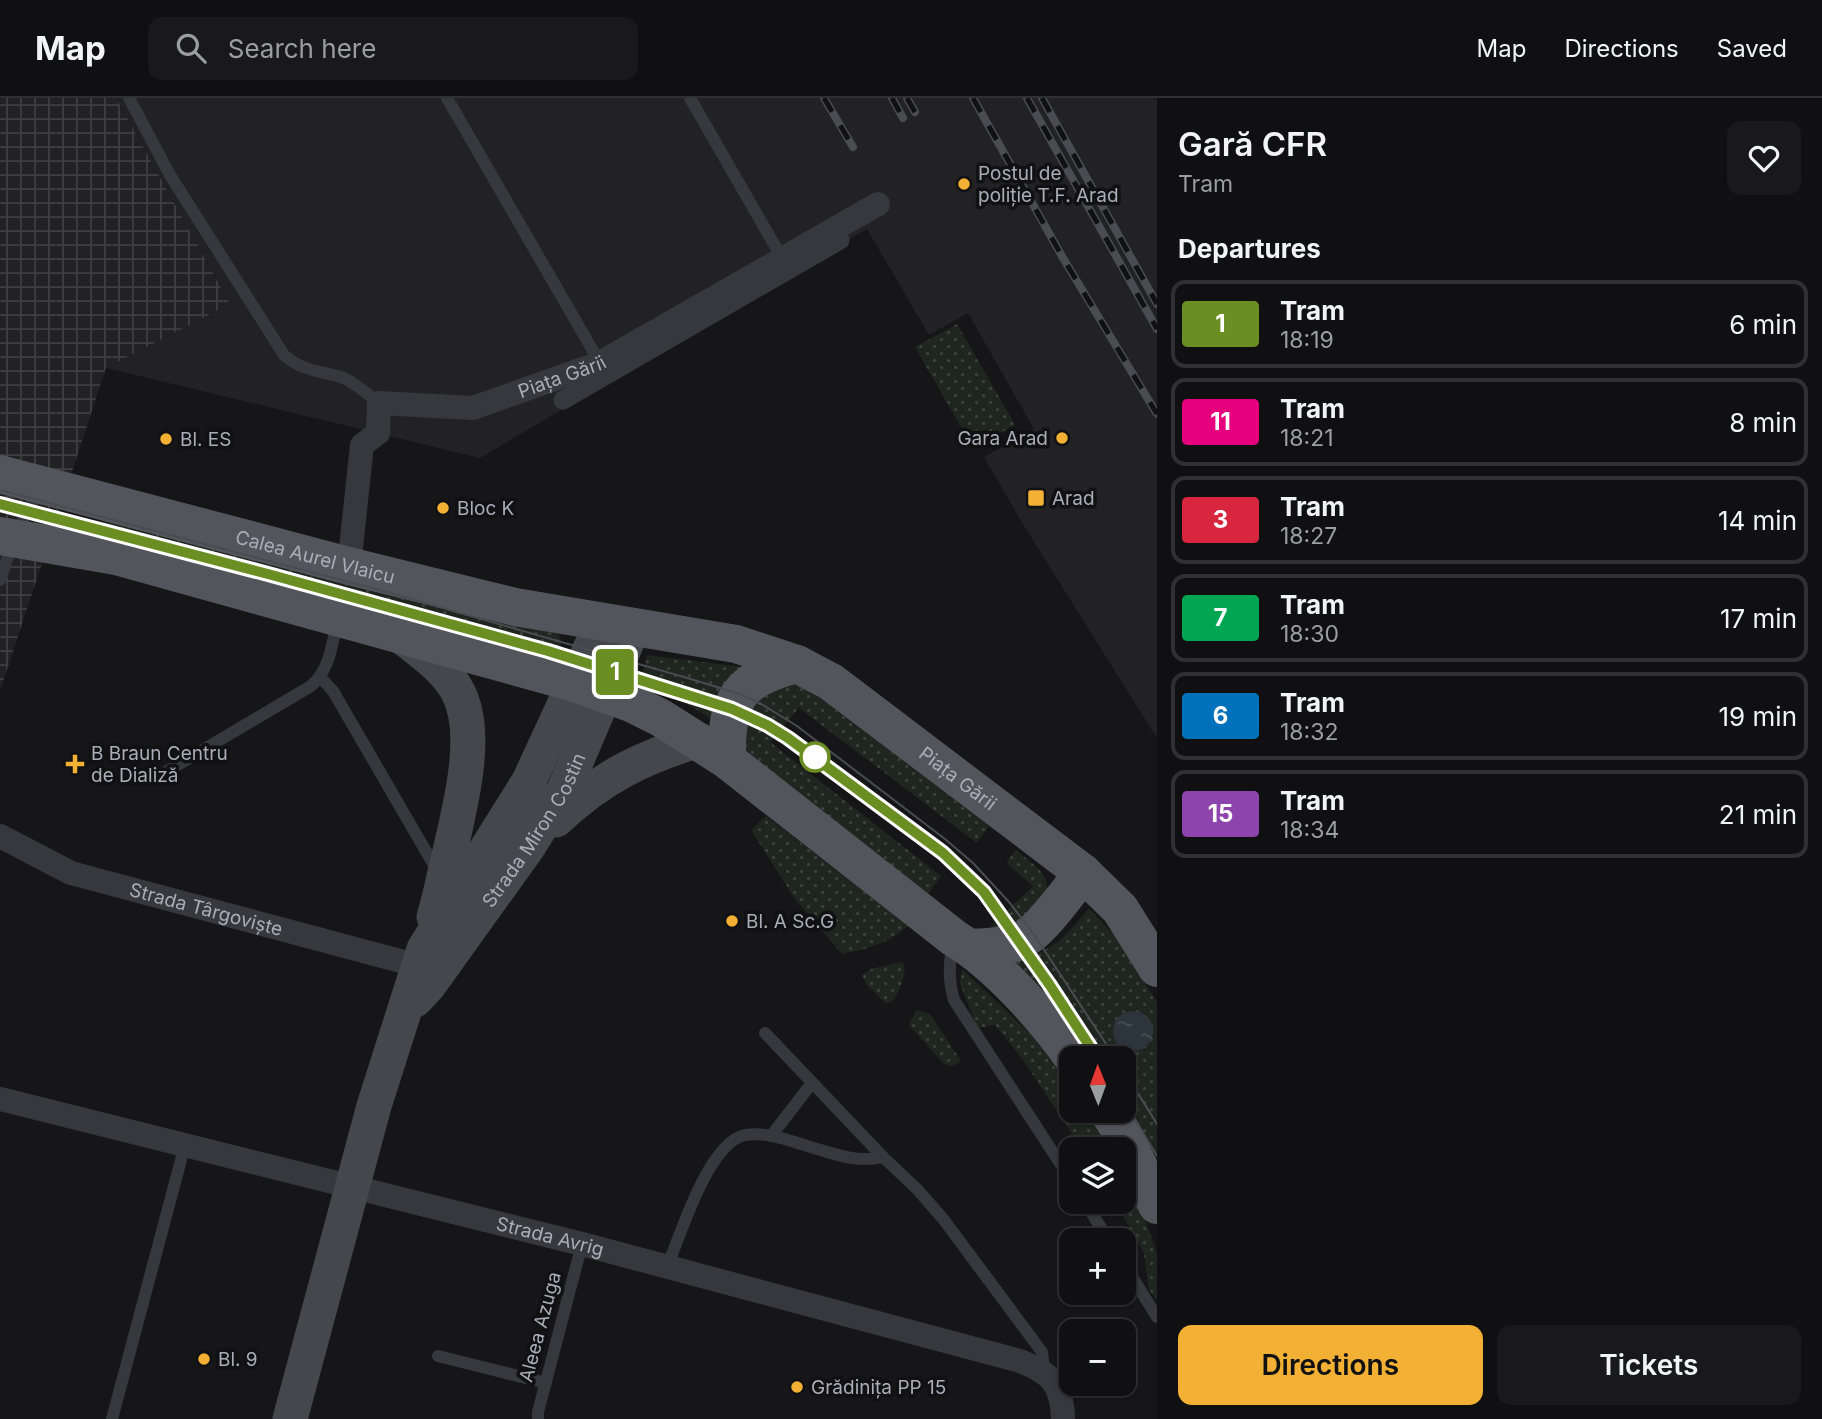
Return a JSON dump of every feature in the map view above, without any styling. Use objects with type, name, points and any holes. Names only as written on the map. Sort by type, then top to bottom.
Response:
[{"type":"main road","name":"Calea Aurel Vlaicu","points":[[0,474],[515,607],[617,625]]},
{"type":"main road","points":[[7,538],[116,556],[591,689],[641,708],[713,750],[963,943],[1020,995],[1063,1046]]},
{"type":"main road","name":"Piața Gării","points":[[617,625],[736,644],[797,664],[831,682],[1083,873],[1120,909],[1157,968]]},
{"type":"main road","name":"Strada Miron Costin","points":[[403,1013],[429,985],[528,847],[564,790],[591,689],[617,625]]},
{"type":"main road","points":[[397,633],[449,680],[463,703],[467,742],[462,800],[421,958]]},
{"type":"main road","points":[[713,750],[729,722],[740,694],[756,678],[769,671],[797,664]]},
{"type":"main road","name":"Strada Miron Costin","points":[[290,1419],[384,1069],[421,958],[530,781],[591,689]]},
{"type":"main road","points":[[528,847],[580,797],[623,768],[660,752],[713,750]]},
{"type":"main road","points":[[963,943],[993,947],[1020,941],[1033,933],[1083,873]]},
{"type":"main road","points":[[1116,1124],[1140,1166],[1157,1205]]},
{"type":"street","name":"Piața Gării","points":[[379,403],[473,408],[600,363],[878,204]]},
{"type":"street","points":[[563,400],[840,240]]},
{"type":"street","points":[[349,566],[362,444],[378,433],[379,403]]},
{"type":"street","name":"Strada Târgoviște","points":[[0,836],[71,873],[421,958]]},
{"type":"street","name":"Strada Avrig","points":[[0,1099],[582,1244],[1020,1361],[1044,1370]]},
{"type":"street","points":[[1044,1370],[1058,1391],[1063,1405],[1063,1419]]},
{"type":"lane","points":[[129,98],[170,174],[284,355],[296,365],[344,378],[379,403]]},
{"type":"lane","points":[[447,98],[600,363]]},
{"type":"lane","points":[[690,98],[782,258]]},
{"type":"lane","points":[[0,580],[7,538],[40,485]]},
{"type":"lane","points":[[159,776],[312,686],[321,678],[327,664],[338,618]]},
{"type":"lane","points":[[321,678],[333,691],[443,881]]},
{"type":"lane","points":[[963,943],[949,963],[949,982],[954,1000],[1059,1162]]},
{"type":"lane","points":[[765,1033],[917,1189],[988,1278],[1042,1352],[1044,1370]]},
{"type":"lane","points":[[771,1136],[813,1083]]},
{"type":"lane","points":[[667,1267],[706,1171],[720,1151],[743,1135],[771,1136],[841,1156],[872,1159],[883,1157]]},
{"type":"lane","points":[[112,1419],[185,1145]]},
{"type":"lane","name":"Aleea Azuga","points":[[538,1419],[545,1382],[582,1244]]},
{"type":"lane","points":[[1136,1283],[1157,1317]]},
{"type":"lane","points":[[438,1356],[545,1382]]},
{"type":"shaded area","points":[[0,98],[116,98],[230,304],[106,368],[0,691]]},
{"type":"shaded area","points":[[116,98],[1157,98],[1157,738],[1024,526],[984,457],[1034,429],[968,313],[929,335],[867,229],[480,458],[106,368],[230,304]]},
{"type":"shaded area","points":[[957,324],[1015,425],[973,448],[915,347]]},
{"type":"shaded area","points":[[108,509],[557,631],[560,648],[554,658],[100,533]]},
{"type":"shaded area","points":[[647,655],[743,667],[722,726],[681,700],[640,683]]},
{"type":"shaded area","points":[[793,684],[811,691],[989,826],[977,843],[799,708],[770,742],[941,876],[928,894],[759,763],[742,745],[753,694]]},
{"type":"shaded area","points":[[766,816],[908,926],[886,941],[842,954],[795,899],[751,830]]},
{"type":"shaded area","points":[[1016,850],[1043,874],[1048,888],[1045,909],[982,938],[1033,886],[1008,865],[1007,861]]},
{"type":"shaded area","points":[[1089,908],[1114,935],[1157,1002],[1157,1161],[1135,1124],[1136,1046],[1079,1046],[1005,962],[1043,951],[1071,930]]},
{"type":"shaded area","points":[[900,962],[905,968],[902,983],[892,1002],[885,1003],[866,984],[862,975],[871,969]]},
{"type":"shaded area","points":[[962,969],[1039,1042],[1059,1068],[1059,1114],[1023,1060],[995,1025],[978,1028],[960,984]]},
{"type":"shaded area","points":[[916,1010],[930,1014],[961,1061],[952,1066],[944,1064],[909,1025]]},
{"type":"shaded area","points":[[1066,1124],[1095,1124],[1103,1137],[1074,1137]]},
{"type":"shaded area","points":[[1136,1197],[1157,1254],[1157,1300],[1149,1290],[1144,1253],[1136,1239],[1136,1228],[1130,1228],[1122,1214],[1136,1214]]},
{"type":"water","points":[[1125,1013],[1141,1013],[1151,1023],[1151,1039],[1141,1049],[1136,1050],[1136,1046],[1120,1046],[1115,1039],[1115,1023]]},
{"type":"tram line","points":[[0,490],[383,591],[684,677],[740,694],[763,705],[797,726],[973,863],[1033,933],[1107,1046]]},
{"type":"tram line","points":[[0,504],[548,651],[732,709],[767,725],[942,853],[983,892],[1090,1046]]},
{"type":"tram line","name":"1","points":[[0,504],[548,651],[732,709],[767,725],[943,853],[968,876],[998,911],[1090,1046]]},
{"type":"tram line","points":[[1136,1090],[1157,1124]]},
{"type":"tram line","points":[[1136,1121],[1157,1156]]},
{"type":"railway","points":[[824,98],[853,147]]},
{"type":"railway","points":[[892,98],[903,118]]},
{"type":"railway","points":[[907,98],[915,112]]},
{"type":"railway","points":[[973,98],[1063,258],[1157,414]]},
{"type":"railway","points":[[1027,98],[1157,329]]},
{"type":"railway","points":[[1042,98],[1157,304]]},
{"type":"place","name":"Postul de poliție T.F. Arad","points":[[964,184]]},
{"type":"place","name":"Gara Arad","points":[[1062,438]]},
{"type":"place","name":"Bl. ES","points":[[166,439]]},
{"type":"place","name":"Arad","points":[[1036,498]]},
{"type":"place","name":"Bloc K","points":[[443,508]]},
{"type":"place","name":"B Braun Centru de Dializă","points":[[75,764]]},
{"type":"place","name":"Bl. A Sc.G","points":[[732,921]]},
{"type":"place","name":"Bl. 9","points":[[204,1359]]},
{"type":"place","name":"Grădinița PP 15","points":[[797,1387]]}]
